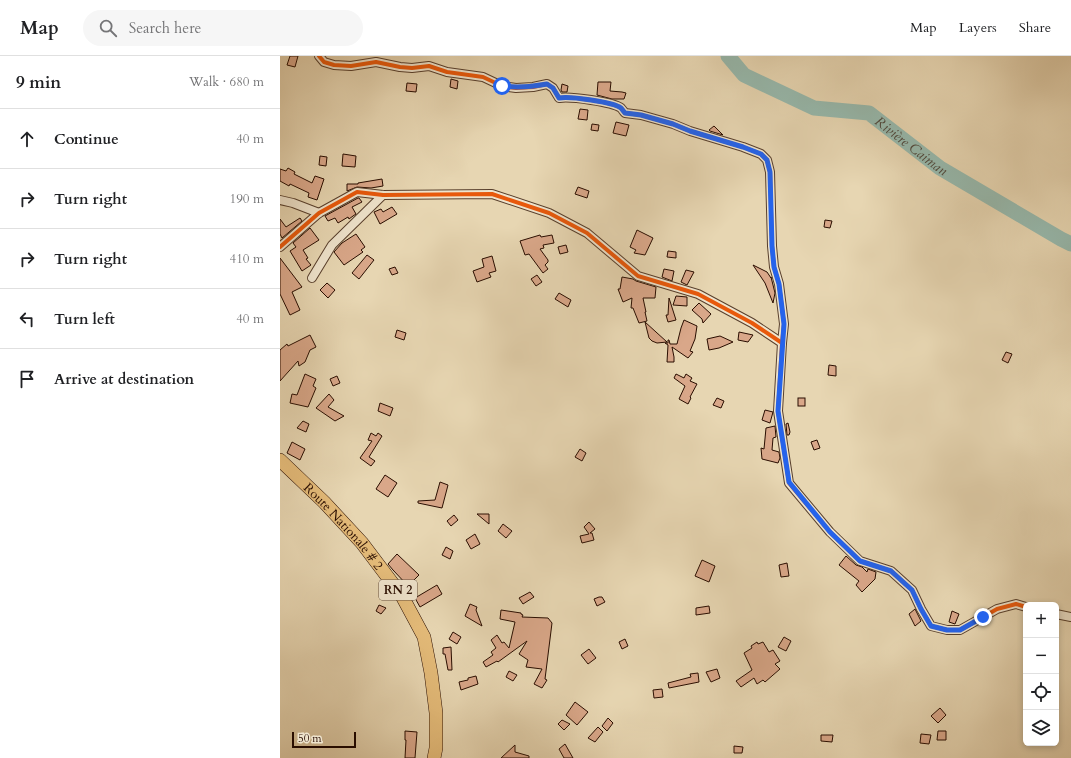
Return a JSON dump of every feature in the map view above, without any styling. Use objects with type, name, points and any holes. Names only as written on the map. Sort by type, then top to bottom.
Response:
[{"type":"main road","name":"Route Nationale # 2","points":[[280,460],[324,502],[362,543],[402,596],[424,637],[431,673],[436,713],[436,748],[434,758]]},
{"type":"street","points":[[319,56],[324,62],[334,65],[351,66],[376,62],[412,68],[429,66],[447,72],[483,77],[502,86],[516,88],[547,84],[553,88],[559,98],[567,97],[610,103],[622,108],[625,113],[641,115],[673,124],[761,154],[767,160],[770,172],[772,246],[774,267],[779,284],[784,324],[778,411],[789,482],[830,532],[860,561],[891,571],[912,590],[931,626],[947,630],[960,630],[997,609],[1016,604],[1023,606]]},
{"type":"street","points":[[280,247],[319,213],[357,192],[383,195],[492,194],[549,213],[587,233],[638,276],[698,294],[752,323],[782,343]]},
{"type":"street","points":[[312,278],[332,245],[383,195]]},
{"type":"street","points":[[280,200],[293,203],[319,213]]},
{"type":"street","points":[[1059,615],[1071,617]]},
{"type":"building","points":[[290,56],[298,56],[295,67],[287,65]]},
{"type":"building","points":[[451,79],[458,81],[457,89],[450,87]]},
{"type":"building","points":[[598,82],[611,82],[610,91],[626,93],[624,99],[612,99],[597,95]]},
{"type":"building","points":[[407,83],[417,84],[416,92],[406,91]]},
{"type":"building","points":[[562,84],[568,86],[567,92],[562,92]]},
{"type":"building","points":[[580,109],[588,110],[587,120],[578,119]]},
{"type":"building","points":[[616,122],[629,125],[626,136],[613,133]]},
{"type":"building","points":[[592,124],[599,125],[598,131],[591,130]]},
{"type":"building","points":[[714,126],[723,135],[709,130]]},
{"type":"building","points":[[343,154],[356,156],[355,167],[342,166]]},
{"type":"building","points":[[320,156],[327,157],[326,166],[319,165]]},
{"type":"building","points":[[288,168],[295,172],[294,174],[312,183],[315,176],[324,179],[317,200],[308,197],[309,193],[280,181],[280,169],[286,171]]},
{"type":"building","points":[[382,179],[383,186],[371,188],[357,187],[347,191],[347,184],[358,184]]},
{"type":"building","points":[[578,187],[589,191],[587,198],[575,194]]},
{"type":"building","points":[[358,198],[362,202],[352,207],[356,214],[349,219],[348,217],[338,223],[335,218],[328,221],[325,216]]},
{"type":"building","points":[[392,207],[397,214],[380,224],[374,212],[381,209],[383,212]]},
{"type":"building","points":[[300,218],[302,221],[282,238],[280,234],[280,219],[286,227]]},
{"type":"building","points":[[825,220],[832,221],[830,228],[824,227]]},
{"type":"building","points":[[310,228],[319,240],[303,250],[308,258],[306,259],[311,265],[302,271],[290,251],[296,247],[293,243]]},
{"type":"building","points":[[637,230],[653,238],[645,255],[634,253],[636,250],[630,247]]},
{"type":"building","points":[[356,234],[365,247],[361,250],[363,252],[344,265],[334,252],[342,243]]},
{"type":"building","points":[[540,235],[541,237],[552,235],[554,243],[543,245],[544,248],[540,249],[548,260],[545,265],[548,269],[543,273],[529,254],[525,255],[520,241]]},
{"type":"building","points":[[566,245],[568,252],[560,254],[558,247]]},
{"type":"building","points":[[668,251],[676,252],[676,258],[667,257]]},
{"type":"building","points":[[367,255],[374,260],[359,279],[352,273]]},
{"type":"building","points":[[492,256],[496,271],[489,273],[491,277],[477,282],[473,271],[484,267],[482,259]]},
{"type":"building","points":[[280,258],[302,287],[292,292],[300,310],[290,315],[280,294]]},
{"type":"building","points":[[753,265],[767,272],[771,277],[775,293],[773,303],[765,283]]},
{"type":"building","points":[[395,267],[398,273],[392,275],[389,269]]},
{"type":"building","points":[[664,269],[674,271],[672,281],[662,277]]},
{"type":"building","points":[[686,270],[694,272],[687,285],[681,282]]},
{"type":"building","points":[[537,275],[542,282],[536,286],[531,279]]},
{"type":"building","points":[[622,277],[656,287],[655,298],[643,298],[647,321],[639,323],[633,308],[631,308],[632,298],[623,302],[618,289],[620,289]]},
{"type":"building","points":[[327,283],[335,290],[328,298],[320,290]]},
{"type":"building","points":[[559,293],[571,300],[568,307],[555,299]]},
{"type":"building","points":[[676,296],[687,297],[687,306],[673,305]]},
{"type":"building","points":[[669,298],[676,320],[668,322],[666,315],[668,315]]},
{"type":"building","points":[[699,303],[711,314],[703,323],[702,319],[692,310]]},
{"type":"building","points":[[684,320],[697,326],[695,339],[690,351],[693,352],[688,358],[672,347],[674,362],[667,362],[668,345],[665,343],[668,343],[669,340],[670,344],[677,344]]},
{"type":"building","points":[[645,322],[667,342],[657,343],[652,341],[649,338]]},
{"type":"building","points":[[397,330],[406,333],[404,340],[395,337]]},
{"type":"building","points":[[739,332],[753,335],[748,342],[738,340]]},
{"type":"building","points":[[310,335],[316,347],[310,350],[305,362],[299,366],[298,361],[280,381],[280,350],[287,344],[288,346]]},
{"type":"building","points":[[720,336],[733,342],[719,348],[709,350],[707,339]]},
{"type":"building","points":[[1006,352],[1012,354],[1008,363],[1002,360]]},
{"type":"building","points":[[829,365],[836,366],[836,376],[828,375]]},
{"type":"building","points":[[305,374],[316,379],[313,386],[316,388],[308,407],[290,403],[292,394],[297,395]]},
{"type":"building","points":[[676,374],[684,378],[686,374],[692,378],[690,381],[697,384],[688,404],[679,399],[685,386],[674,378]]},
{"type":"building","points":[[337,376],[340,383],[333,386],[330,379]]},
{"type":"building","points":[[329,394],[334,400],[328,407],[344,416],[335,421],[316,408]]},
{"type":"building","points":[[717,398],[724,401],[721,408],[713,405]]},
{"type":"building","points":[[798,398],[805,398],[805,406],[798,406]]},
{"type":"building","points":[[380,403],[393,408],[390,416],[378,411]]},
{"type":"building","points":[[765,410],[773,412],[770,423],[762,420]]},
{"type":"building","points":[[303,421],[309,424],[306,432],[297,428]]},
{"type":"building","points":[[788,423],[790,432],[789,435],[787,435],[786,424]]},
{"type":"building","points":[[775,426],[776,437],[773,438],[772,450],[779,452],[780,458],[778,463],[762,459],[761,448],[764,449],[766,428]]},
{"type":"building","points":[[371,433],[376,436],[378,433],[382,436],[369,457],[375,461],[371,466],[360,458],[372,441],[368,440]]},
{"type":"building","points":[[817,440],[820,448],[814,450],[811,442]]},
{"type":"building","points":[[292,442],[305,449],[300,460],[287,453]]},
{"type":"building","points":[[580,449],[586,453],[582,461],[575,457]]},
{"type":"building","points":[[385,475],[397,483],[388,497],[376,489]]},
{"type":"building","points":[[440,482],[448,485],[442,508],[418,503],[418,501],[435,500]]},
{"type":"building","points":[[477,514],[489,514],[489,524]]},
{"type":"building","points":[[454,515],[458,520],[451,526],[447,521]]},
{"type":"building","points":[[589,522],[595,529],[590,533],[592,533],[594,540],[582,543],[580,536],[589,534],[584,527]]},
{"type":"building","points":[[503,524],[512,531],[506,538],[498,531]]},
{"type":"building","points":[[475,534],[480,544],[471,549],[466,540]]},
{"type":"building","points":[[446,547],[453,551],[450,559],[442,555]]},
{"type":"building","points":[[397,554],[419,575],[408,586],[388,564]]},
{"type":"building","points":[[846,556],[867,572],[868,569],[876,572],[875,579],[862,592],[856,585],[859,581],[839,565]]},
{"type":"building","points":[[702,560],[715,566],[709,582],[695,576]]},
{"type":"building","points":[[787,563],[789,576],[781,577],[779,565]]},
{"type":"building","points":[[437,585],[442,594],[420,607],[415,598]]},
{"type":"building","points":[[530,592],[534,597],[523,604],[519,598]]},
{"type":"building","points":[[602,597],[605,602],[597,606],[594,599]]},
{"type":"building","points":[[470,604],[477,607],[476,610],[482,626],[465,616]]},
{"type":"building","points":[[379,605],[386,608],[381,614],[376,611]]},
{"type":"building","points":[[709,606],[710,613],[696,615],[696,608]]},
{"type":"building","points":[[915,609],[921,621],[915,626],[909,614]]},
{"type":"building","points":[[501,610],[521,613],[523,615],[522,617],[548,618],[552,623],[545,679],[547,680],[542,688],[534,684],[542,669],[526,667],[528,660],[519,654],[527,641],[498,662],[497,661],[486,667],[483,662],[493,655],[491,652],[496,648],[491,640],[497,635],[502,643],[504,642],[509,648],[515,622],[500,619]]},
{"type":"building","points":[[952,611],[959,614],[955,624],[949,622]]},
{"type":"building","points":[[453,632],[461,637],[457,644],[449,639]]},
{"type":"building","points":[[784,637],[791,641],[786,651],[778,647]]},
{"type":"building","points":[[625,639],[628,646],[622,649],[619,642]]},
{"type":"building","points":[[757,642],[758,644],[763,642],[769,652],[773,650],[780,661],[775,664],[780,669],[765,682],[763,680],[757,684],[754,678],[741,687],[736,681],[752,670],[744,653],[752,648],[751,646]]},
{"type":"building","points":[[451,647],[452,670],[448,670],[445,654],[443,654],[443,648]]},
{"type":"building","points":[[589,649],[596,658],[588,664],[581,655]]},
{"type":"building","points":[[717,669],[720,678],[711,682],[706,672]]},
{"type":"building","points":[[509,671],[517,675],[513,681],[506,677]]},
{"type":"building","points":[[698,673],[699,682],[669,688],[668,683],[691,677],[690,674]]},
{"type":"building","points":[[476,676],[478,684],[461,690],[459,682]]},
{"type":"building","points":[[662,689],[663,697],[654,698],[653,690]]},
{"type":"building","points":[[575,702],[588,712],[577,725],[566,715]]},
{"type":"building","points":[[940,708],[946,715],[938,723],[931,716]]},
{"type":"building","points":[[608,718],[613,723],[607,731],[602,726]]},
{"type":"building","points":[[562,720],[570,724],[564,730],[558,724]]},
{"type":"building","points":[[598,727],[603,732],[595,742],[588,738]]},
{"type":"building","points":[[405,731],[417,732],[415,758],[405,758]]},
{"type":"building","points":[[938,731],[946,731],[946,740],[937,740]]},
{"type":"building","points":[[921,734],[931,735],[929,744],[920,743]]},
{"type":"building","points":[[821,735],[833,735],[832,742],[821,741]]},
{"type":"building","points":[[565,744],[573,758],[564,758],[559,749]]},
{"type":"building","points":[[515,745],[515,752],[529,756],[529,758],[501,758]]},
{"type":"building","points":[[734,746],[743,747],[742,753],[734,753]]},
{"type":"waterway","name":"Rivière Caiman","points":[[728,56],[744,75],[814,108],[869,113],[940,168],[1071,244]]},
{"type":"cycle path","points":[[319,56],[324,62],[334,65],[351,66],[376,62],[412,68],[429,66],[447,72],[483,77],[502,86],[516,88],[547,84],[553,88],[559,98],[581,99],[609,104],[621,108],[625,113],[641,115],[673,124],[761,154],[767,160],[770,172],[772,246],[774,267],[779,284],[784,324],[782,343]]},
{"type":"cycle path","points":[[280,247],[319,213],[357,192],[383,195],[492,194],[549,213],[587,233],[638,276],[698,294],[752,323],[782,343],[778,411],[789,483],[830,532],[860,561],[891,571],[912,590],[931,626],[947,630],[960,630],[997,609],[1016,604],[1023,606]]},
{"type":"route","points":[[502,86],[516,88],[547,84],[553,88],[559,98],[567,97],[610,103],[622,108],[625,113],[641,115],[673,124],[690,131],[743,147],[761,154],[767,160],[770,172],[774,272],[779,284],[784,324],[778,411],[789,482],[830,532],[860,561],[891,571],[912,590],[931,626],[947,630],[960,630],[983,617]]}]
